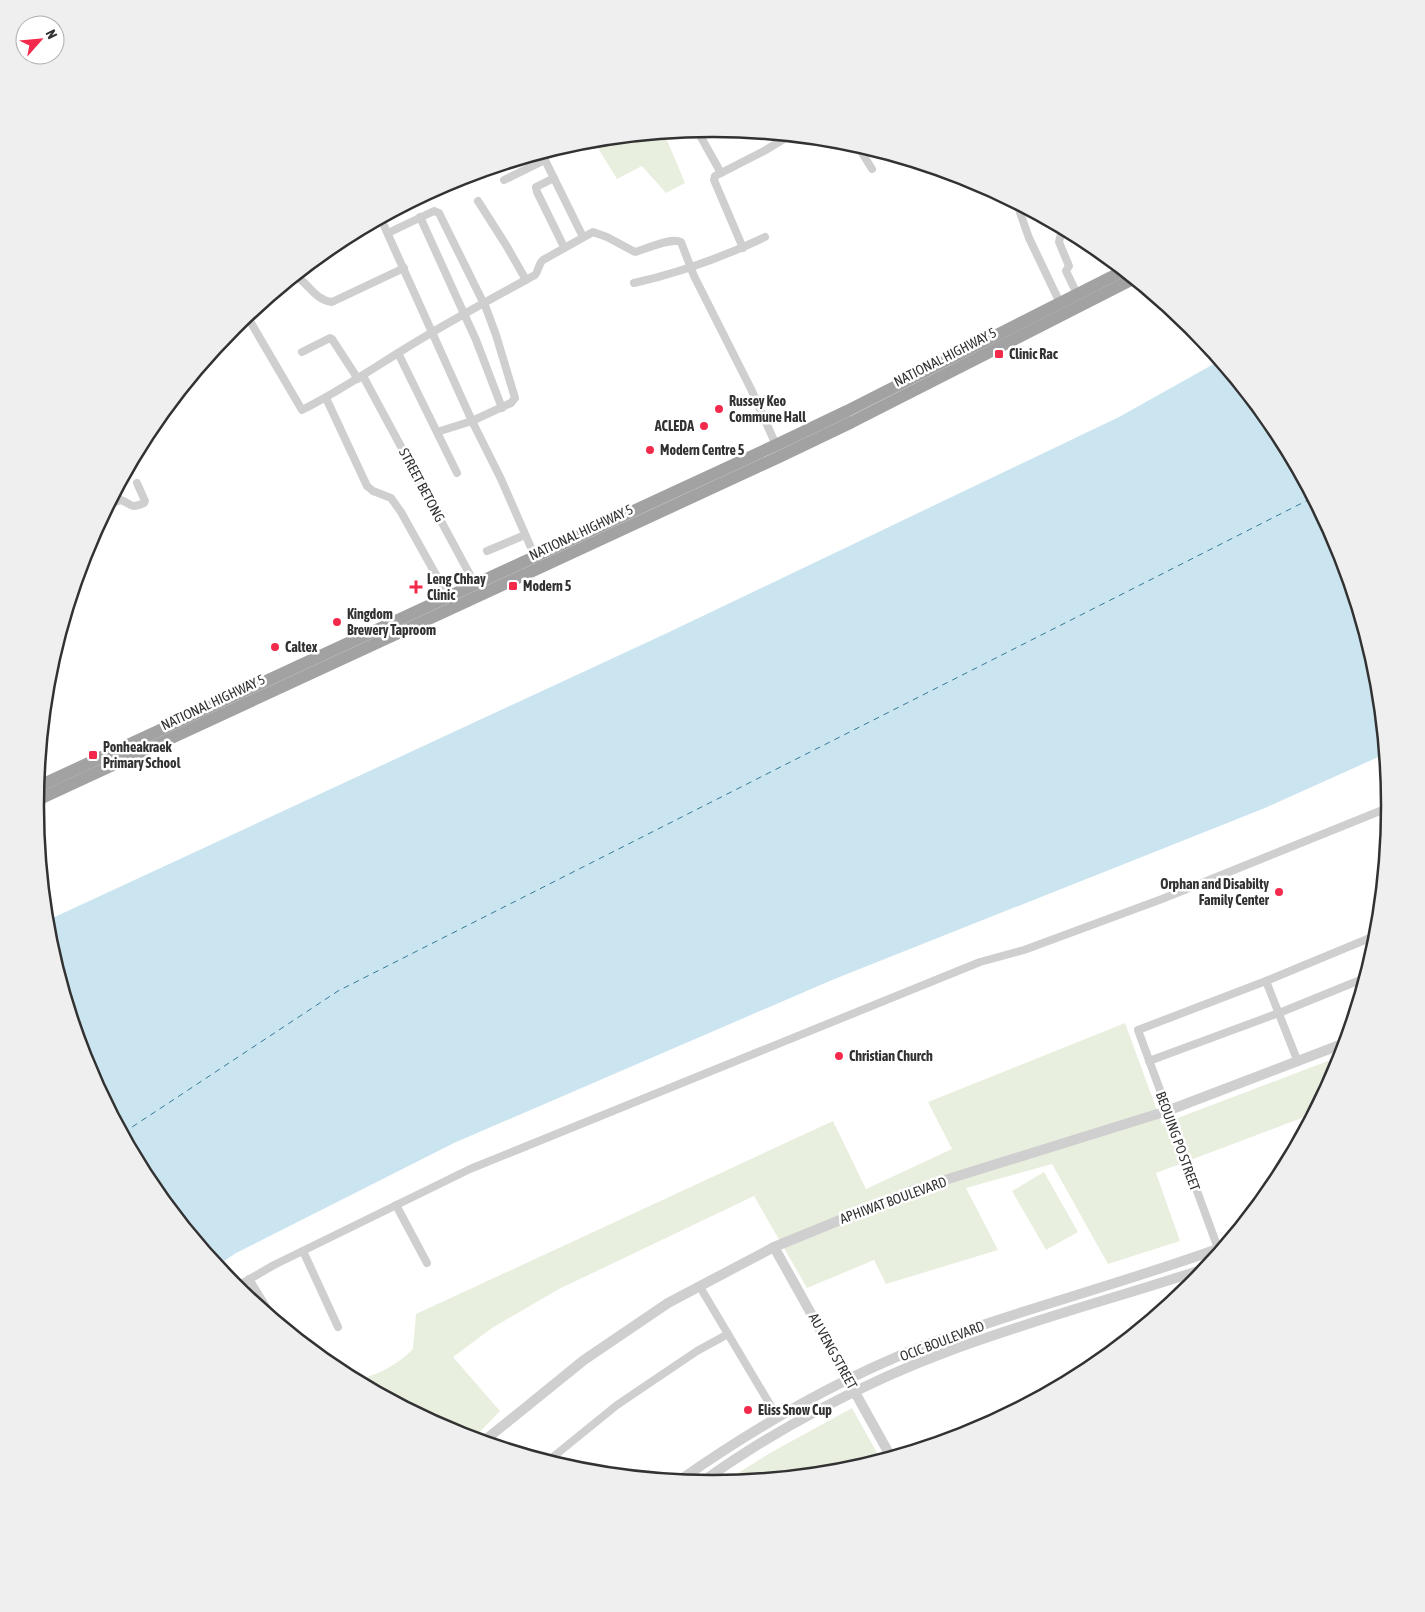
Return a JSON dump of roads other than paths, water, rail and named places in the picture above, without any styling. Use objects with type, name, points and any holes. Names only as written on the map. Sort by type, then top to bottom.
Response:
[{"type":"highway","name":"NATIONAL HIGHWAY 5","points":[[44,797],[477,589],[835,430],[1062,308],[1076,294],[1118,274]]},
{"type":"highway","name":"NATIONAL HIGHWAY 5","points":[[537,562],[1062,308],[1127,281]]},
{"type":"highway","name":"NATIONAL HIGHWAY 5","points":[[45,784],[451,602]]},
{"type":"street","points":[[701,137],[721,172]]},
{"type":"street","points":[[743,248],[714,180],[715,176],[780,141]]},
{"type":"street","points":[[863,155],[872,169]]},
{"type":"street","points":[[504,180],[541,159]]},
{"type":"street","points":[[544,159],[583,237]]},
{"type":"street","points":[[554,178],[536,187],[536,192],[564,247]]},
{"type":"street","points":[[478,201],[526,280]]},
{"type":"street","points":[[388,233],[434,211],[439,213],[483,303],[496,335],[515,398],[512,403],[502,408],[472,421],[437,432]]},
{"type":"street","points":[[1020,212],[1029,238],[1062,308]]},
{"type":"street","points":[[420,217],[465,314],[502,408]]},
{"type":"street","points":[[384,224],[537,562]]},
{"type":"street","points":[[251,323],[302,410],[361,378],[398,353],[526,280],[537,273],[540,262],[594,231],[635,252],[677,240],[681,242],[691,267],[748,382],[776,445]]},
{"type":"street","points":[[1061,235],[1059,242],[1069,266],[1066,271],[1076,294]]},
{"type":"street","points":[[634,283],[669,275],[743,248],[765,237]]},
{"type":"street","points":[[300,279],[318,297],[324,301],[332,302],[404,268]]},
{"type":"street","name":"STREET BETONG","points":[[302,352],[330,338],[361,378],[477,589]]},
{"type":"street","points":[[398,353],[457,473]]},
{"type":"street","points":[[326,398],[367,486],[373,491],[391,498],[401,512],[451,602]]},
{"type":"street","points":[[118,501],[121,500],[135,507],[144,504],[145,501],[137,483]]},
{"type":"street","points":[[487,551],[525,535]]},
{"type":"street","points":[[244,1282],[470,1169],[980,962],[1024,950],[1162,899],[1381,811]]},
{"type":"street","points":[[1298,1062],[1266,981],[1367,939]]},
{"type":"street","name":"BEOUING PO STREET","points":[[1218,1243],[1138,1030],[1266,981]]},
{"type":"street","points":[[1149,1061],[1279,1013],[1357,981]]},
{"type":"street","name":"APHIWAT BOULEVARD","points":[[490,1436],[584,1360],[668,1304],[774,1247],[916,1189],[1167,1111],[1336,1047]]},
{"type":"street","points":[[396,1205],[427,1262]]},
{"type":"street","name":"AU VENG STREET","points":[[774,1247],[888,1451]]},
{"type":"street","points":[[303,1251],[338,1327]]},
{"type":"street","name":"OCIC BOULEVARD","points":[[689,1474],[778,1418],[849,1379],[939,1340],[1210,1252]]},
{"type":"street","name":"OCIC BOULEVARD","points":[[713,1475],[762,1442],[855,1392],[947,1352],[996,1334],[1190,1273]]},
{"type":"street","points":[[249,1279],[261,1299]]},
{"type":"street","points":[[700,1287],[778,1418]]},
{"type":"street","points":[[555,1456],[617,1405],[697,1352],[728,1334]]},
{"type":"water","points":[[1214,364],[1243,399],[1269,434],[1292,472],[1312,510],[1346,591],[1368,676],[1376,719],[1379,756],[1265,808],[832,980],[454,1143],[236,1253],[224,1261],[210,1247],[156,1178],[113,1102],[79,1021],[67,979],[54,917],[665,634],[1119,417]]},
{"type":"place","name":"Clinic Rac","points":[[999,354]]},
{"type":"place","name":"Russey Keo Commune Hall","points":[[719,409]]},
{"type":"place","name":"ACLEDA","points":[[704,426]]},
{"type":"place","name":"Modern Centre 5","points":[[650,450]]},
{"type":"place","name":"Modern 5","points":[[513,586]]},
{"type":"place","name":"Leng Chhay Clinic","points":[[416,587]]},
{"type":"place","name":"Kingdom Brewery Taproom","points":[[337,622]]},
{"type":"place","name":"Caltex","points":[[275,647]]},
{"type":"place","name":"Ponheakraek Primary School","points":[[93,755]]},
{"type":"place","name":"Orphan and Disabilty Family Center","points":[[1279,892]]},
{"type":"place","name":"Christian Church","points":[[839,1056]]},
{"type":"place","name":"Eliss Snow Cup","points":[[748,1410]]}]
